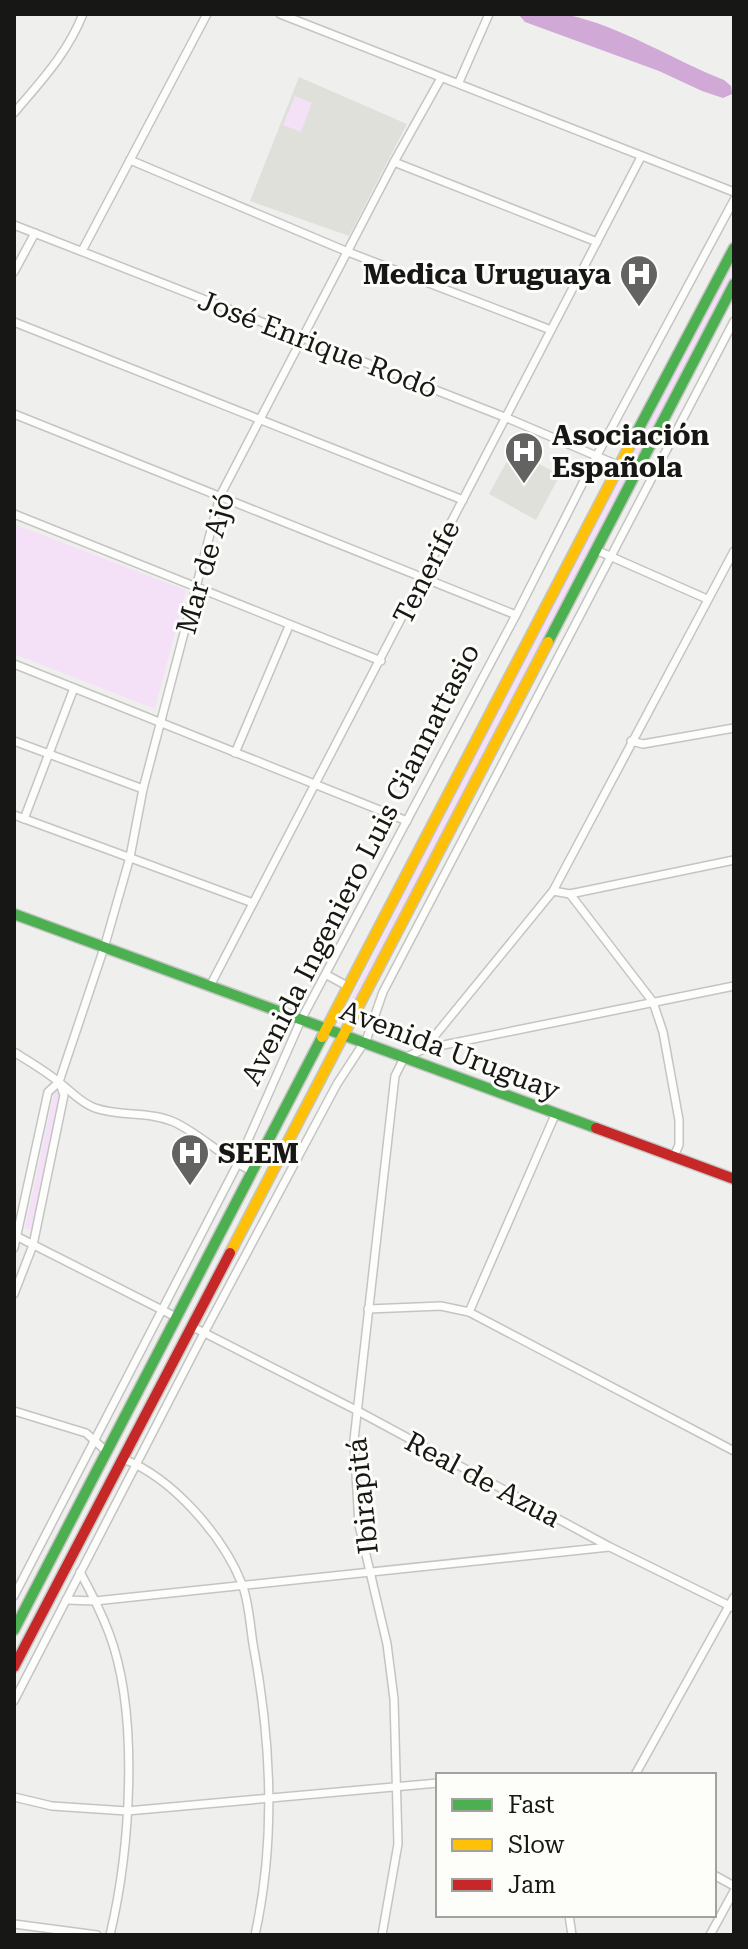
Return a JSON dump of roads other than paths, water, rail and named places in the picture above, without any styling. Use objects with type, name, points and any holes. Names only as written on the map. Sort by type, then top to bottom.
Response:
[{"type":"main road","name":"Avenida Ingeniero Luis Giannattasio","points":[[14,1630],[734,248]]},
{"type":"main road","points":[[14,1667],[734,284]]},
{"type":"main road","name":"Avenida Uruguay","points":[[14,914],[734,1179]]},
{"type":"street","points":[[14,113],[18,104],[68,48],[83,14]]},
{"type":"street","points":[[82,251],[207,14]]},
{"type":"street","points":[[280,14],[734,192]]},
{"type":"street","points":[[459,82],[489,14]]},
{"type":"street","name":"Mar de Ajó","points":[[59,1082],[104,948],[130,857],[143,789],[220,496],[441,78]]},
{"type":"street","name":"Tenerife","points":[[210,986],[641,157]]},
{"type":"street","points":[[130,160],[348,252],[551,330]]},
{"type":"street","points":[[394,162],[597,242]]},
{"type":"street","name":"Avenida Ingeniero Luis Giannattasio","points":[[14,1597],[237,1165],[301,1020],[734,200]]},
{"type":"street","name":"José Enrique Rodó","points":[[14,225],[507,418],[620,466]]},
{"type":"street","points":[[14,272],[35,233]]},
{"type":"street","points":[[14,1701],[204,1333],[337,1084],[364,1043],[383,992],[734,321]]},
{"type":"street","points":[[14,322],[463,500]]},
{"type":"street","points":[[14,414],[516,615]]},
{"type":"street","points":[[14,514],[381,661]]},
{"type":"street","points":[[596,550],[707,599]]},
{"type":"street","points":[[424,1049],[553,891],[734,551]]},
{"type":"street","points":[[235,753],[289,626]]},
{"type":"street","points":[[14,664],[407,821]]},
{"type":"street","points":[[24,819],[74,688]]},
{"type":"street","points":[[631,741],[643,744],[734,728]]},
{"type":"street","points":[[14,741],[143,789]]},
{"type":"street","points":[[14,815],[253,903]]},
{"type":"street","points":[[553,891],[570,894],[734,860]]},
{"type":"street","points":[[570,894],[653,1002],[663,1032],[677,1108],[679,1145],[673,1158]]},
{"type":"street","points":[[327,975],[349,987]]},
{"type":"street","points":[[404,1058],[424,1049],[734,986]]},
{"type":"street","points":[[14,1052],[83,1102],[96,1108],[170,1120],[237,1165],[252,1171]]},
{"type":"street","name":"Ibirapitá","points":[[382,1935],[398,1844],[397,1785],[387,1644],[359,1525],[356,1410],[395,1076],[404,1058]]},
{"type":"street","points":[[14,1248],[48,1092],[59,1082]]},
{"type":"street","points":[[14,1294],[33,1245],[64,1095],[59,1082]]},
{"type":"street","points":[[469,1312],[555,1115]]},
{"type":"street","points":[[16,1236],[176,1317]]},
{"type":"street","points":[[368,1309],[441,1306],[469,1312],[734,1451]]},
{"type":"street","name":"Real de Azua","points":[[191,1326],[356,1410],[610,1547],[732,1607]]},
{"type":"street","points":[[14,1411],[86,1433],[106,1451]]},
{"type":"street","points":[[123,1459],[137,1464],[200,1516],[224,1549],[243,1586],[260,1680],[268,1748],[266,1864],[255,1935]]},
{"type":"street","points":[[66,1600],[95,1601],[610,1547]]},
{"type":"street","points":[[80,1572],[110,1635],[123,1696],[129,1752],[123,1868],[110,1935]]},
{"type":"street","points":[[14,1597],[27,1605]]},
{"type":"street","points":[[636,1773],[732,1607],[734,1597]]},
{"type":"street","points":[[14,1797],[67,1808],[127,1811],[436,1783]]},
{"type":"street","points":[[710,1935],[734,1888],[716,1876]]},
{"type":"street","points":[[14,1924],[97,1935]]},
{"type":"place","name":"Medica Uruguaya","points":[[639,308]]},
{"type":"place","name":"Asociación Española","points":[[524,485]]},
{"type":"place","name":"SEEM","points":[[190,1187]]}]
